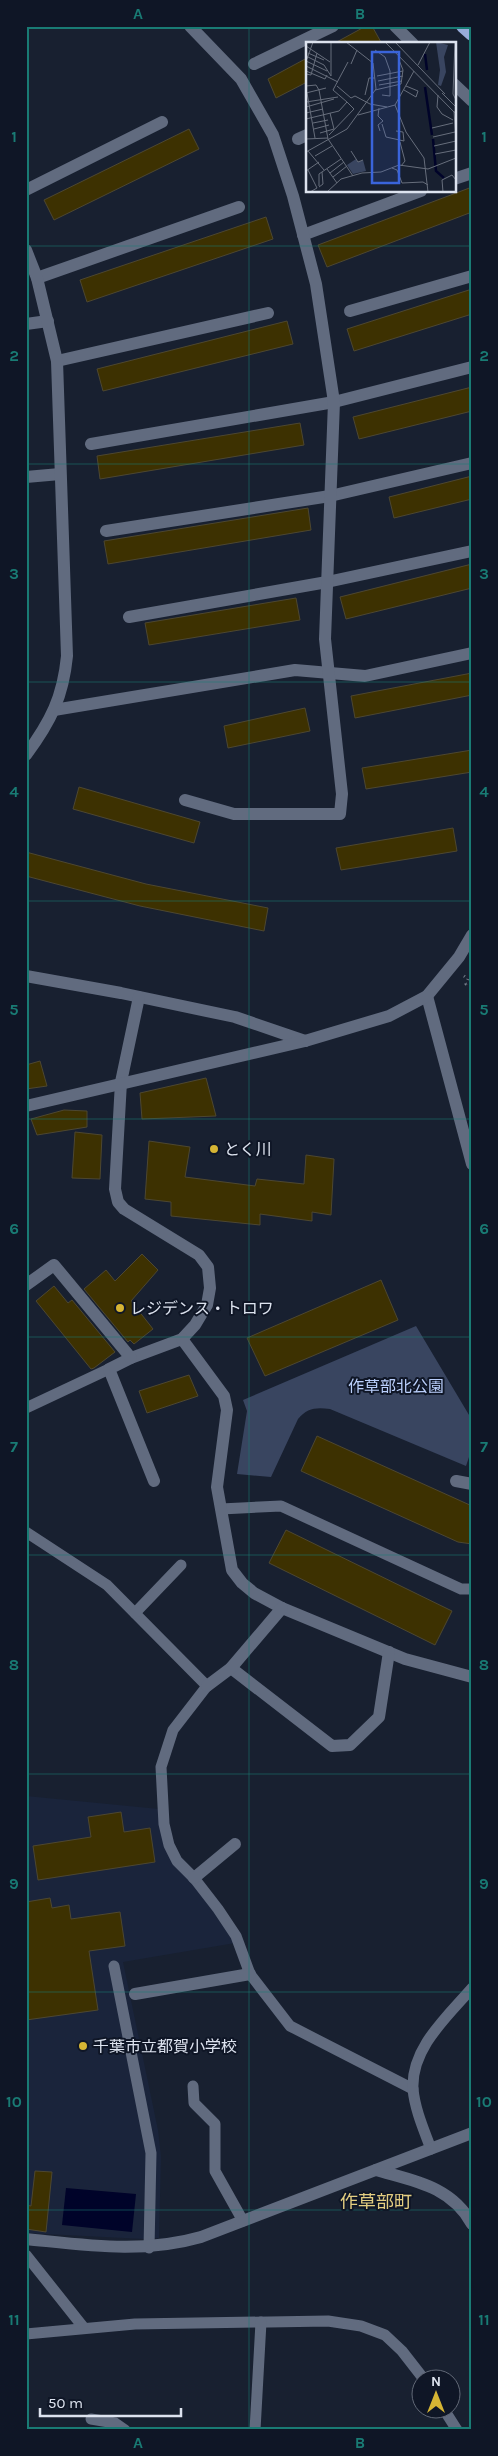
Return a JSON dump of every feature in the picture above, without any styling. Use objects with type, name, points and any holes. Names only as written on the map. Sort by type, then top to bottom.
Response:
[{"type":"highway","points":[[463,26],[472,34]]},
{"type":"street","points":[[185,800],[234,814],[268,816],[340,814],[342,794],[325,639],[334,402],[316,284],[293,196],[273,135],[241,79],[190,26]]},
{"type":"street","points":[[254,64],[333,26]]},
{"type":"street","points":[[395,26],[411,42]]},
{"type":"street","points":[[456,86],[472,101]]},
{"type":"street","points":[[26,190],[162,122]]},
{"type":"street","points":[[456,178],[472,173]]},
{"type":"street","points":[[302,235],[418,192]]},
{"type":"street","points":[[37,278],[239,206]]},
{"type":"street","points":[[26,250],[37,278],[57,361],[67,656],[64,685],[54,710],[26,755]]},
{"type":"street","points":[[350,311],[472,276]]},
{"type":"street","points":[[57,361],[268,313]]},
{"type":"street","points":[[26,324],[48,321]]},
{"type":"street","points":[[90,444],[334,402],[472,367]]},
{"type":"street","points":[[106,531],[330,496],[472,462]]},
{"type":"street","points":[[26,477],[60,474]]},
{"type":"street","points":[[129,617],[327,582],[472,551]]},
{"type":"street","points":[[54,710],[295,670],[365,676],[472,652]]},
{"type":"street","points":[[26,1106],[121,1082],[305,1041],[390,1016],[427,996],[442,980],[472,935]]},
{"type":"street","points":[[26,976],[139,997],[235,1018],[305,1041]]},
{"type":"street","points":[[427,996],[472,1164]]},
{"type":"street","points":[[139,997],[121,1082],[115,1189],[118,1202],[124,1209],[199,1255],[208,1267],[210,1288],[207,1305],[195,1325],[182,1340],[131,1358],[109,1369],[154,1481]]},
{"type":"street","points":[[26,1285],[54,1265],[131,1358]]},
{"type":"street","points":[[182,1340],[224,1396],[227,1410],[217,1487],[232,1570],[242,1583],[254,1593],[282,1608],[404,1659],[472,1677]]},
{"type":"street","points":[[456,1481],[472,1484]]},
{"type":"street","points":[[207,1686],[231,1668],[282,1608]]},
{"type":"street","points":[[231,1668],[332,1746],[350,1745],[379,1717],[390,1652]]},
{"type":"street","points":[[194,1878],[235,1844]]},
{"type":"street","points":[[135,1994],[250,1974]]},
{"type":"street","points":[[26,2239],[110,2248],[149,2248],[173,2245],[201,2238],[472,2133]]},
{"type":"street","points":[[376,2170],[431,2185],[453,2201],[472,2224]]},
{"type":"lane","points":[[26,1408],[109,1369]]},
{"type":"lane","points":[[222,1509],[281,1506],[461,1589],[472,1589]]},
{"type":"lane","points":[[26,1532],[107,1585],[207,1686],[173,1730],[161,1767],[164,1824],[169,1845],[178,1861],[194,1878],[236,1936],[250,1974],[290,2026],[413,2089]]},
{"type":"lane","points":[[135,1613],[181,1565]]},
{"type":"lane","points":[[114,1966],[151,2153],[149,2248]]},
{"type":"lane","points":[[431,2149],[418,2111],[413,2089],[417,2062],[426,2042],[472,1988]]},
{"type":"lane","points":[[193,2086],[194,2103],[215,2124],[215,2171],[244,2221]]},
{"type":"lane","points":[[26,2255],[84,2328]]},
{"type":"lane","points":[[26,2334],[135,2324],[328,2321],[360,2326],[385,2335],[402,2350],[416,2368]]},
{"type":"lane","points":[[255,2430],[261,2322]]},
{"type":"lane","points":[[91,2418],[115,2423],[125,2430]]},
{"type":"lane","points":[[449,2418],[457,2430]]},
{"type":"path","points":[[468,979],[466,984],[472,986]]},
{"type":"shaded area","name":"千葉市立都賀小学校","points":[[26,1796],[159,1809],[160,1828],[235,1943],[123,1962],[158,2130],[161,2157],[159,2238],[144,2239],[26,2233]]},
{"type":"shaded area","points":[[66,2188],[136,2194],[132,2232],[62,2225]]},
{"type":"green space","name":"作草部北公園","points":[[416,1326],[472,1420],[472,1457],[469,1457],[466,1466],[330,1409],[320,1408],[308,1410],[298,1419],[271,1477],[237,1474],[247,1411],[243,1400]]},
{"type":"building","points":[[366,26],[372,26],[381,42],[337,42]]},
{"type":"building","points":[[306,59],[306,83],[276,98],[268,79]]},
{"type":"building","points":[[189,129],[199,149],[54,220],[44,200]]},
{"type":"building","points":[[472,187],[472,212],[327,267],[318,245]]},
{"type":"building","points":[[266,217],[273,239],[87,302],[80,280]]},
{"type":"building","points":[[472,289],[472,314],[354,351],[347,329]]},
{"type":"building","points":[[287,321],[293,344],[103,391],[97,369]]},
{"type":"building","points":[[472,387],[472,411],[359,439],[353,417]]},
{"type":"building","points":[[300,423],[304,445],[100,479],[97,456]]},
{"type":"building","points":[[472,476],[472,499],[394,518],[389,497]]},
{"type":"building","points":[[308,508],[311,530],[108,564],[104,541]]},
{"type":"building","points":[[472,564],[472,588],[346,619],[340,597]]},
{"type":"building","points":[[296,598],[300,620],[149,645],[145,623]]},
{"type":"building","points":[[472,673],[472,695],[355,718],[351,696]]},
{"type":"building","points":[[305,708],[310,731],[228,748],[224,726]]},
{"type":"building","points":[[472,750],[472,772],[366,789],[362,768]]},
{"type":"building","points":[[79,787],[200,822],[194,843],[73,809]]},
{"type":"building","points":[[453,828],[457,851],[341,870],[336,848]]},
{"type":"building","points":[[26,852],[146,884],[268,908],[264,931],[140,906],[26,876]]},
{"type":"building","points":[[40,1061],[47,1086],[26,1089],[26,1065]]},
{"type":"building","points":[[206,1078],[216,1116],[142,1119],[140,1093]]},
{"type":"building","points":[[64,1110],[87,1111],[87,1127],[37,1135],[31,1119]]},
{"type":"building","points":[[75,1132],[102,1135],[100,1179],[72,1178]]},
{"type":"building","points":[[149,1141],[190,1147],[185,1177],[255,1186],[257,1179],[304,1184],[306,1155],[334,1159],[331,1215],[312,1212],[312,1221],[260,1214],[260,1225],[171,1216],[171,1202],[145,1199]]},
{"type":"building","name":"レジデンス・トロワ","points":[[142,1254],[158,1270],[131,1301],[153,1329],[134,1344],[130,1340],[128,1342],[84,1289],[106,1270],[115,1281]]},
{"type":"building","points":[[381,1280],[398,1320],[265,1376],[247,1338]]},
{"type":"building","points":[[54,1286],[68,1303],[72,1300],[115,1352],[94,1368],[91,1369],[36,1301]]},
{"type":"building","points":[[189,1375],[198,1396],[147,1413],[139,1391]]},
{"type":"building","points":[[317,1436],[472,1506],[472,1544],[458,1542],[301,1471]]},
{"type":"building","points":[[286,1530],[452,1611],[435,1645],[269,1563]]},
{"type":"building","points":[[121,1812],[124,1832],[150,1828],[155,1862],[38,1880],[33,1846],[91,1837],[88,1817]]},
{"type":"building","points":[[50,1898],[52,1908],[69,1905],[71,1919],[120,1912],[125,1946],[89,1951],[98,2010],[26,2020],[26,1902]]},
{"type":"building","points":[[35,2171],[52,2172],[46,2232],[26,2229],[26,2205],[31,2206]]},
{"type":"place","name":"とく川","points":[[214,1149]]},
{"type":"place","name":"レジデンス・トロワ","points":[[120,1308]]},
{"type":"place","name":"千葉市立都賀小学校","points":[[83,2046]]},
{"type":"district","name":"作草部町","points":[[376,2202]]}]
